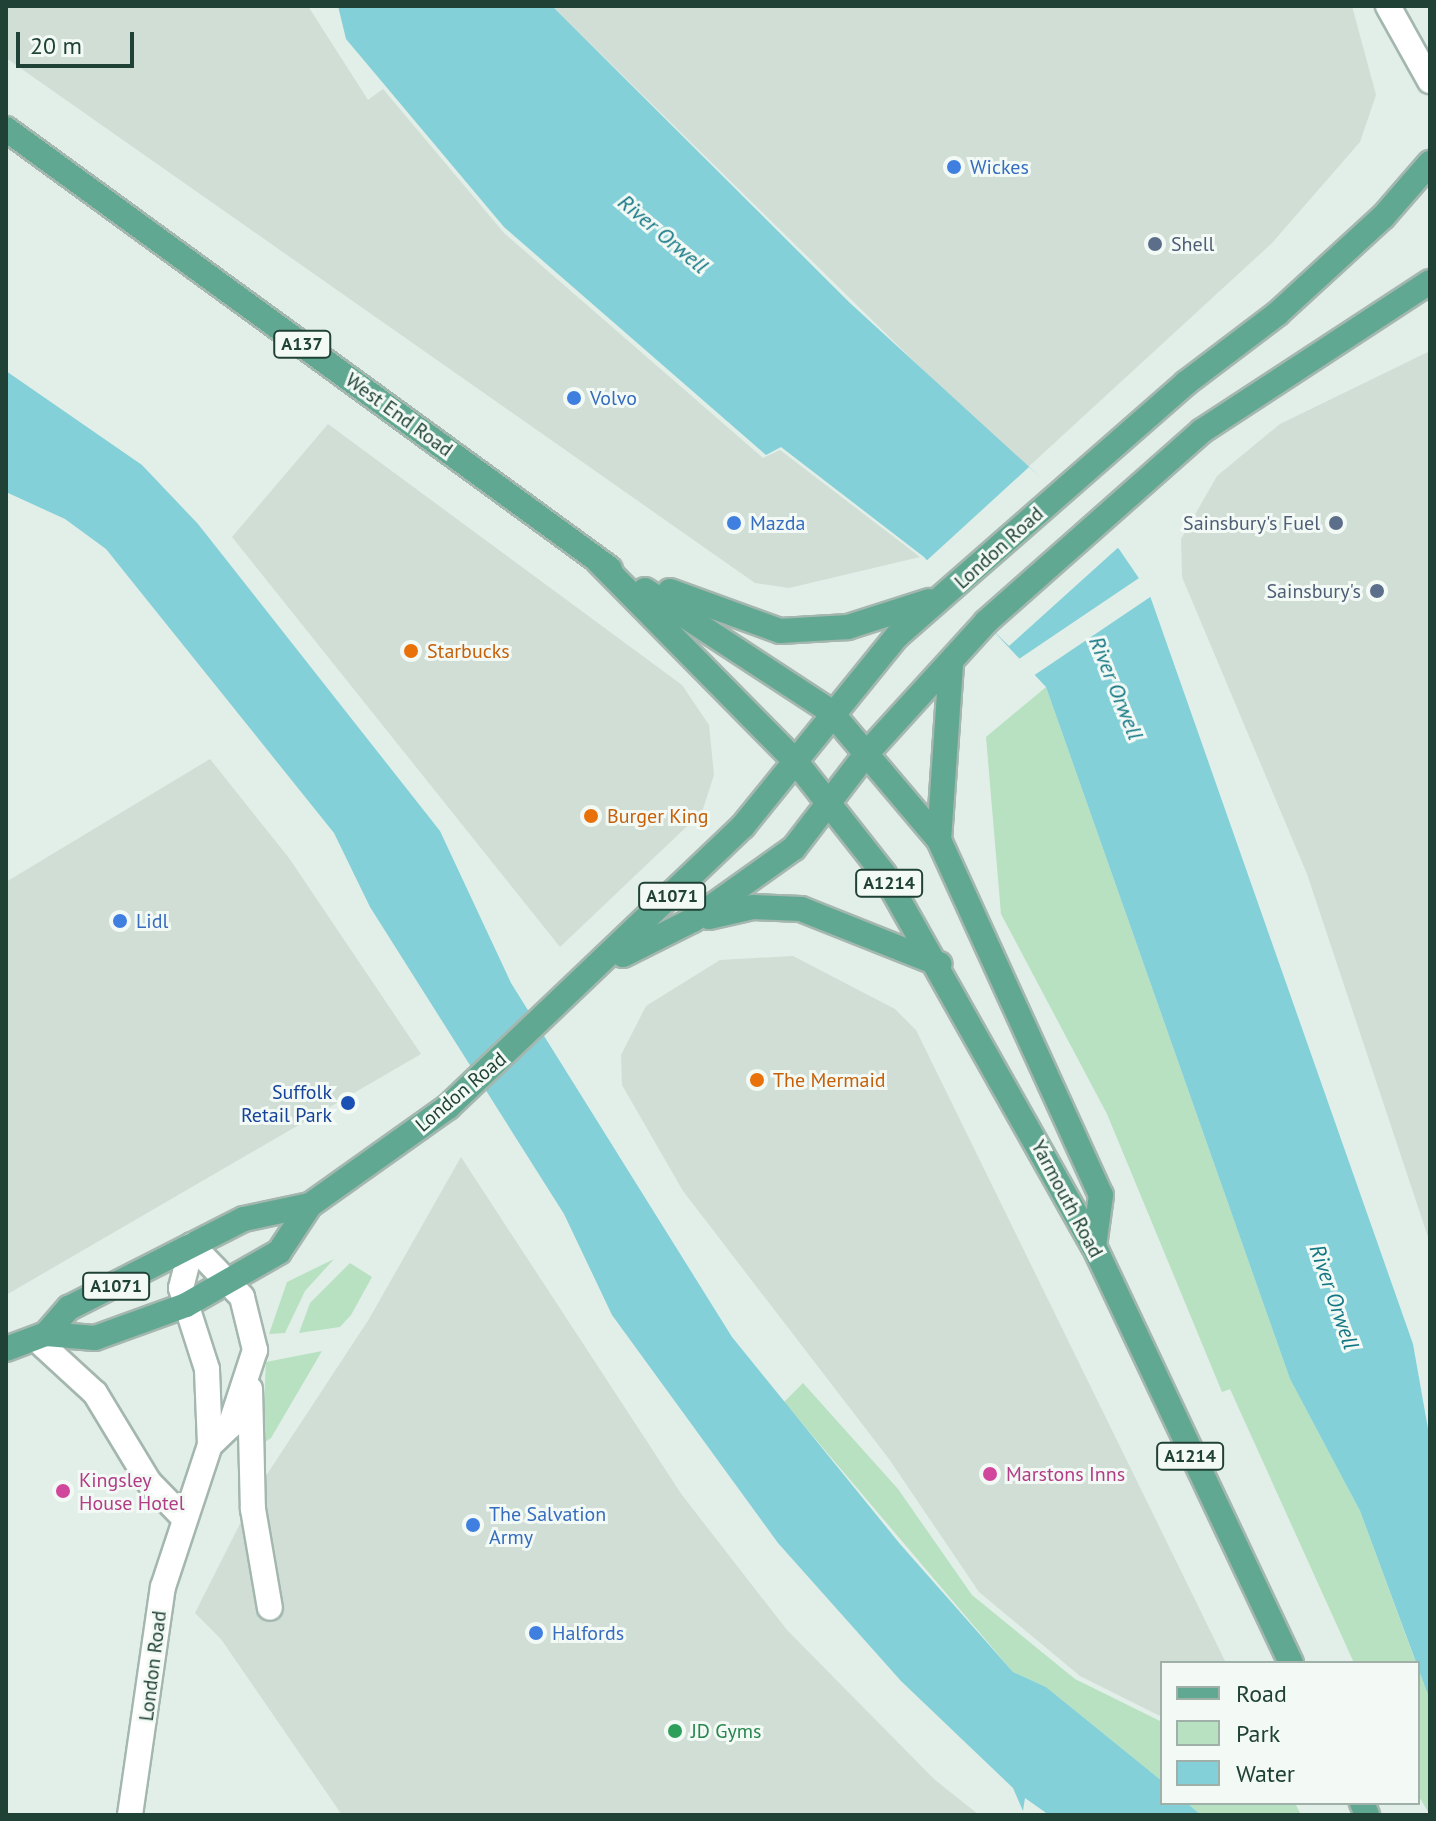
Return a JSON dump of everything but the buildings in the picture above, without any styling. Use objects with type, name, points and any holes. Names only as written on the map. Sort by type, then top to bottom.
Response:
[{"type":"main road","name":"West End Road","points":[[6,129],[598,561],[830,711],[939,840]]},
{"type":"main road","name":"London Road","points":[[231,1281],[279,1252],[310,1205],[467,1090],[554,1011],[743,826],[796,762],[830,711],[897,636],[1076,477],[1277,314],[1383,217],[1430,163]]},
{"type":"main road","name":"London Road","points":[[601,966],[693,920],[794,848],[833,805],[867,753],[986,622],[1103,516],[1224,415],[1426,288]]},
{"type":"main road","name":"West End Road","points":[[598,561],[796,762]]},
{"type":"main road","points":[[598,561],[780,631],[848,627],[949,592]]},
{"type":"main road","points":[[939,840],[951,664]]},
{"type":"main road","name":"Yarmouth Road","points":[[796,762],[833,805],[939,964],[1094,1246],[1290,1661]]},
{"type":"main road","name":"A1214","points":[[939,840],[1101,1195],[1094,1246]]},
{"type":"main road","points":[[693,920],[753,907],[801,909],[939,964]]},
{"type":"main road","name":"London Road","points":[[192,1245],[244,1219],[310,1205]]},
{"type":"main road","name":"A1071","points":[[41,1336],[69,1308],[192,1245]]},
{"type":"main road","name":"A1071","points":[[6,1349],[41,1336],[95,1338],[186,1305],[231,1281]]},
{"type":"street","points":[[1388,6],[1430,81]]},
{"type":"street","name":"London Road","points":[[130,1815],[138,1791],[163,1587],[210,1445],[207,1369],[186,1305],[183,1269],[192,1245],[231,1281],[251,1325],[249,1383],[230,1426],[210,1445]]},
{"type":"street","points":[[41,1336],[95,1393],[149,1482],[184,1518]]},
{"type":"street","points":[[249,1383],[253,1509],[270,1608]]},
{"type":"street","points":[[138,1791],[147,1815]]},
{"type":"shaded area","points":[[6,6],[308,6],[368,100],[383,89],[504,233],[763,458],[780,450],[920,557],[789,588],[755,583],[6,58]]},
{"type":"shaded area","points":[[552,6],[1352,6],[1376,95],[1360,142],[1272,243],[1025,470]]},
{"type":"shaded area","points":[[1430,351],[1430,1243],[1307,874],[1182,577],[1181,539],[1217,476],[1280,424]]},
{"type":"shaded area","points":[[328,424],[682,685],[709,725],[714,775],[702,812],[560,947],[232,537]]},
{"type":"shaded area","points":[[210,759],[289,858],[421,1054],[6,1295],[6,882]]},
{"type":"shaded area","points":[[793,956],[895,1009],[916,1030],[1225,1661],[1160,1661],[1160,1716],[1080,1676],[979,1592],[889,1459],[683,1191],[622,1085],[621,1055],[646,1006],[720,960]]},
{"type":"shaded area","points":[[461,1157],[682,1495],[787,1630],[934,1779],[979,1815],[342,1815],[221,1639],[195,1613],[258,1488],[369,1319]]},
{"type":"green space","points":[[1046,687],[1290,1379],[1360,1511],[1415,1661],[1353,1661],[1230,1389],[1222,1392],[1107,1114],[1001,914],[986,737]]},
{"type":"green space","points":[[334,1259],[305,1291],[285,1333],[269,1334],[287,1282]]},
{"type":"green space","points":[[350,1263],[372,1277],[351,1315],[340,1327],[299,1333],[310,1303]]},
{"type":"green space","points":[[322,1351],[271,1438],[262,1444],[266,1362]]},
{"type":"green space","points":[[803,1383],[898,1489],[972,1595],[1075,1679],[1160,1721],[1160,1779],[1046,1687],[1013,1672],[784,1402]]},
{"type":"green space","points":[[1420,1672],[1430,1700],[1430,1815],[1420,1798]]},
{"type":"green space","points":[[1189,1805],[1296,1805],[1301,1815],[1201,1815]]},
{"type":"water","name":"River Orwell","points":[[338,6],[552,6],[850,303],[1119,549],[1149,593],[1413,1344],[1430,1440],[1430,1700],[1420,1673],[1420,1661],[1416,1661],[1360,1511],[1290,1379],[1046,687],[924,557],[781,447],[766,455],[504,227],[346,39]]},
{"type":"water","points":[[6,371],[142,465],[198,524],[440,831],[511,983],[732,1337],[900,1544],[1013,1672],[1046,1687],[1160,1779],[1160,1805],[1189,1805],[1201,1815],[1049,1815],[1025,1798],[1023,1811],[1013,1788],[901,1681],[778,1543],[612,1315],[564,1214],[370,907],[334,833],[106,549],[65,519],[6,492]]},
{"type":"pier","points":[[1029,467],[1121,545],[1009,646],[924,563]]},
{"type":"pier","points":[[1142,576],[1154,594],[1032,677],[1019,659]]},
{"type":"place","name":"Wickes","points":[[954,167]]},
{"type":"place","name":"Shell","points":[[1155,244]]},
{"type":"place","name":"Volvo","points":[[574,398]]},
{"type":"place","name":"Mazda","points":[[734,523]]},
{"type":"place","name":"Sainsbury's Fuel","points":[[1336,523]]},
{"type":"place","name":"Sainsbury's","points":[[1377,591]]},
{"type":"place","name":"Starbucks","points":[[411,651]]},
{"type":"place","name":"Burger King","points":[[591,816]]},
{"type":"place","name":"Lidl","points":[[120,921]]},
{"type":"place","name":"The Mermaid","points":[[757,1080]]},
{"type":"place","name":"Suffolk Retail Park","points":[[348,1103]]},
{"type":"place","name":"Marstons Inns","points":[[990,1474]]},
{"type":"place","name":"Kingsley House Hotel","points":[[63,1491]]},
{"type":"place","name":"The Salvation Army","points":[[473,1525]]},
{"type":"place","name":"Halfords","points":[[536,1633]]},
{"type":"place","name":"JD Gyms","points":[[675,1731]]}]
